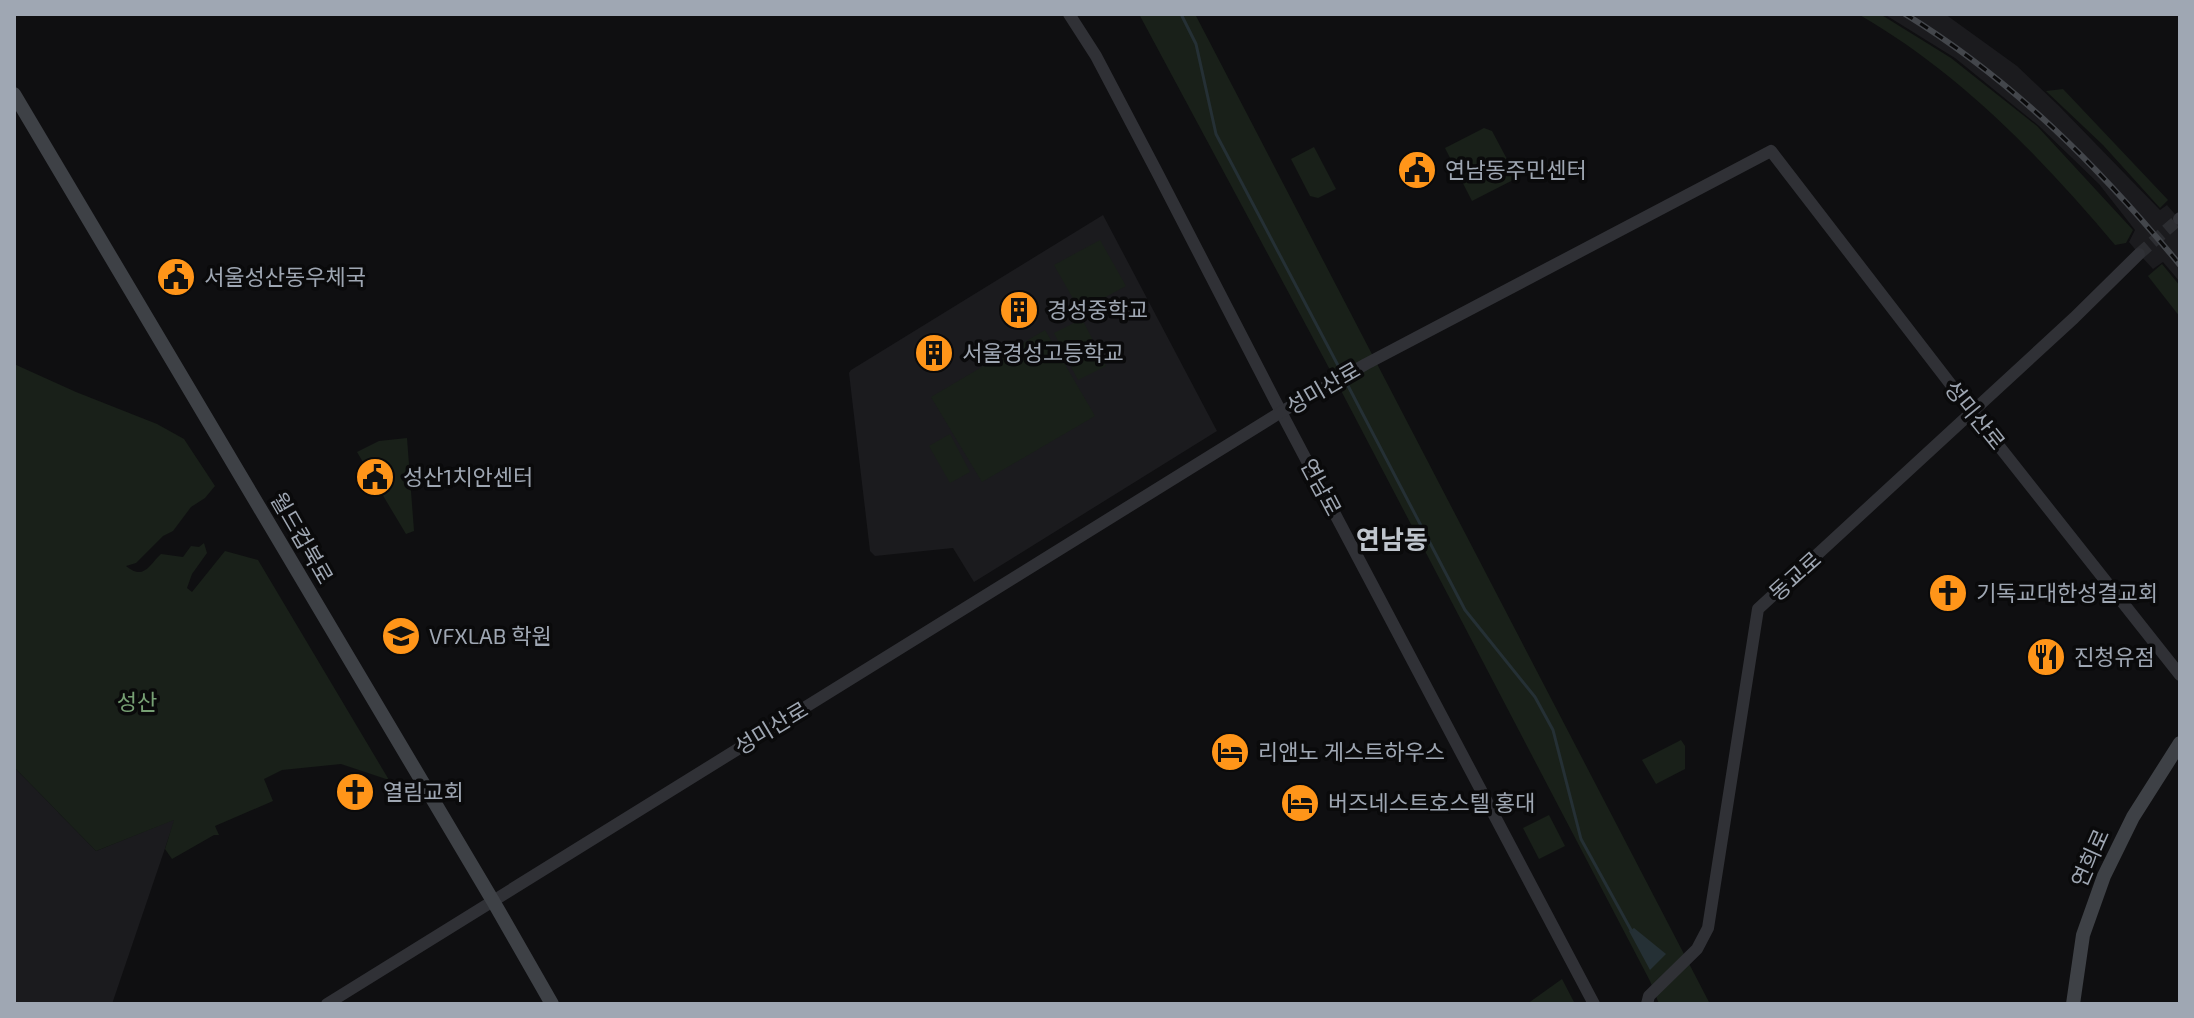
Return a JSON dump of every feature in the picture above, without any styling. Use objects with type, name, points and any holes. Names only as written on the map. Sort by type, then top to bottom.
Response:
[{"type":"main road","name":"월드컵북로","points":[[14,94],[552,1004]]},
{"type":"main road","name":"연희로","points":[[2073,1004],[2083,935],[2104,876],[2133,817],[2180,743]]},
{"type":"street","name":"연남로","points":[[1069,14],[1096,56],[1166,187],[1281,412],[1594,1004]]},
{"type":"street","name":"성미산로","points":[[327,1004],[1281,412],[1366,364],[1771,151],[2180,675]]},
{"type":"street","name":"동교로","points":[[1647,1004],[1649,996],[1697,949],[1708,928],[1758,609],[2139,254]]},
{"type":"shaded area","points":[[1884,14],[1945,14],[2017,66],[2160,210],[2167,205],[2180,220],[2180,282],[2163,262],[2153,269],[2139,254],[2129,242],[2135,230],[2099,184],[2039,126],[1955,58]]},
{"type":"shaded area","points":[[1103,215],[1217,431],[974,582],[953,548],[875,556],[870,551],[851,370]]},
{"type":"shaded area","points":[[14,767],[96,851],[175,819],[112,1004],[14,1004]]},
{"type":"shaded area","points":[[1634,928],[1666,954],[1650,970],[1629,931]]},
{"type":"green space","points":[[1139,14],[1195,14],[1710,1004],[1659,1004],[1650,981],[1336,381]]},
{"type":"green space","points":[[1858,14],[1880,14],[1951,58],[2037,126],[2133,230],[2126,243],[2115,245],[2027,148],[1964,89],[1895,37]]},
{"type":"green space","points":[[2063,89],[2168,200],[2160,208],[2103,145],[2046,91]]},
{"type":"green space","points":[[1484,128],[1492,131],[1517,178],[1472,201],[1445,148]]},
{"type":"green space","points":[[1314,147],[1336,189],[1318,198],[1310,196],[1291,159]]},
{"type":"green space","points":[[1100,240],[1126,286],[1080,311],[1054,265]]},
{"type":"green space","points":[[2162,264],[2180,286],[2180,317],[2148,276]]},
{"type":"green space","points":[[1082,319],[1106,366],[1078,380],[1054,333]]},
{"type":"green space","points":[[1045,330],[1095,416],[982,482],[931,397]]},
{"type":"green space","name":"성산","points":[[14,364],[157,424],[184,439],[215,486],[205,498],[191,507],[173,531],[163,536],[136,563],[126,566],[142,572],[161,554],[183,557],[191,546],[199,547],[204,543],[207,553],[192,574],[187,588],[192,592],[225,551],[258,560],[389,780],[341,764],[282,770],[264,779],[273,801],[215,826],[219,835],[172,859],[165,849],[174,820],[96,851],[14,767]]},
{"type":"green space","points":[[950,434],[970,472],[950,483],[929,446]]},
{"type":"green space","points":[[407,438],[414,531],[406,534],[357,452],[379,441]]},
{"type":"green space","points":[[1681,740],[1685,746],[1685,769],[1656,784],[1642,760]]},
{"type":"green space","points":[[1549,815],[1565,846],[1539,859],[1523,828]]},
{"type":"green space","points":[[1562,979],[1575,1004],[1527,1004]]},
{"type":"waterway","points":[[1181,14],[1196,44],[1216,134],[1342,373]]},
{"type":"waterway","points":[[1345,380],[1465,610],[1535,697],[1553,730],[1581,839],[1631,930]]},
{"type":"tunnel","points":[[2139,254],[2179,219]]},
{"type":"railway","points":[[1905,14],[1982,67],[2053,128],[2118,194],[2180,265]]},
{"type":"place","name":"연남동주민센터","points":[[1417,170]]},
{"type":"place","name":"서울성산동우체국","points":[[176,277]]},
{"type":"place","name":"경성중학교","points":[[1019,310]]},
{"type":"place","name":"서울경성고등학교","points":[[934,353]]},
{"type":"place","name":"성산1치안센터","points":[[375,477]]},
{"type":"place","name":"기독교대한성결교회","points":[[1948,593]]},
{"type":"place","name":"VFXLAB 학원","points":[[401,636]]},
{"type":"place","name":"진청유점","points":[[2046,657]]},
{"type":"place","name":"리앤노 게스트하우스","points":[[1230,752]]},
{"type":"place","name":"열림교회","points":[[355,792]]},
{"type":"place","name":"버즈네스트호스텔 홍대","points":[[1300,803]]},
{"type":"district","name":"연남동","points":[[1392,540]]}]
